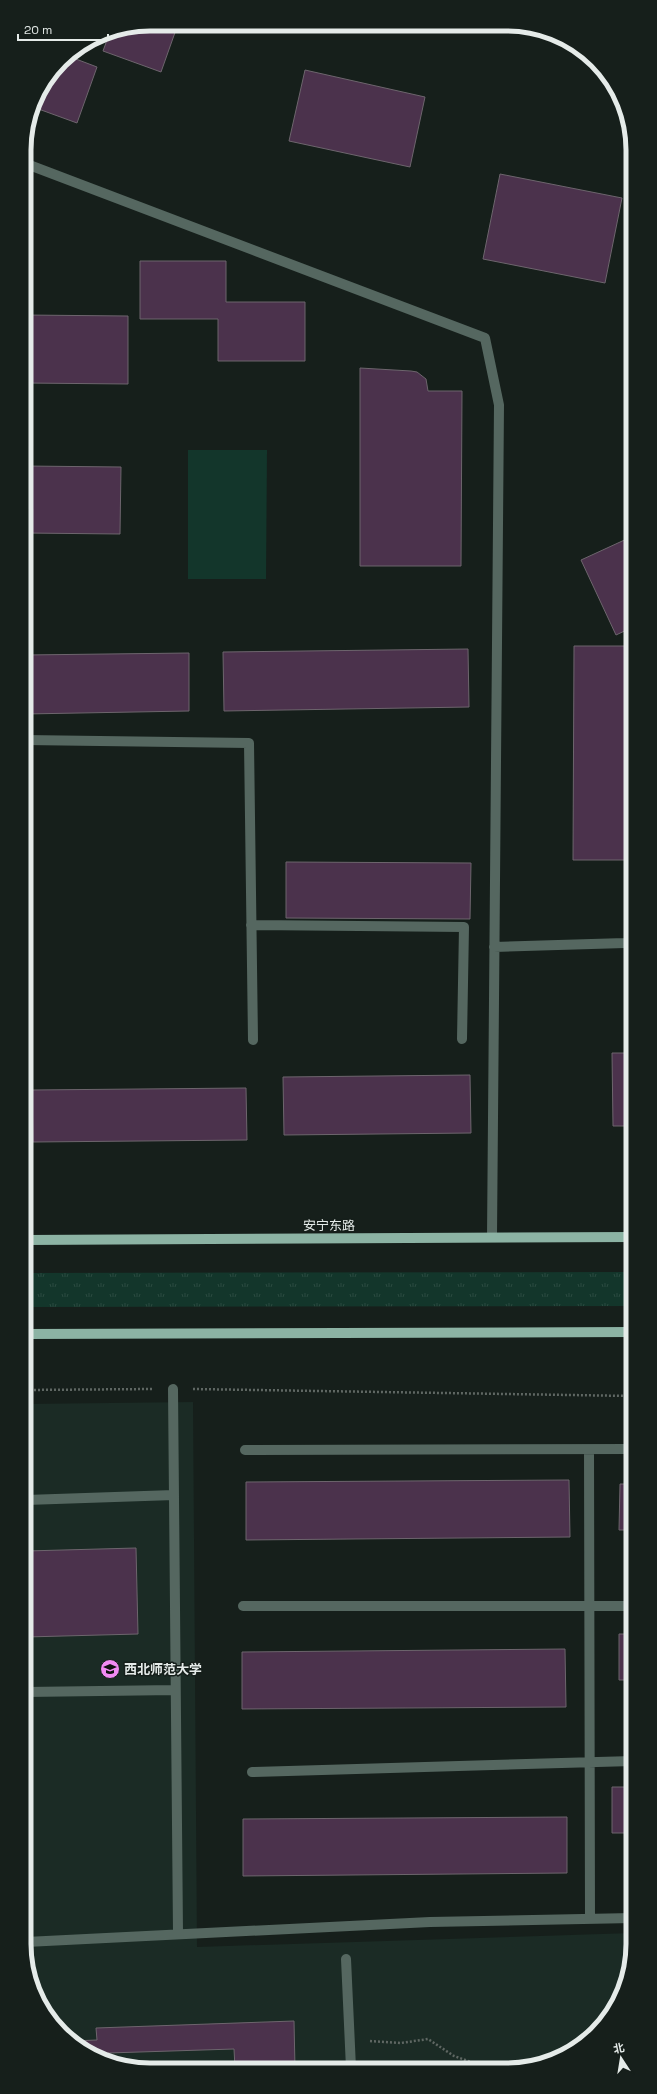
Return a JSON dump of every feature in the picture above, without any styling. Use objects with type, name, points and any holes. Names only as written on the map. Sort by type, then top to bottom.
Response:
[{"type":"main road","name":"安宁东路","points":[[31,1240],[626,1237]]},
{"type":"main road","points":[[31,1334],[626,1332]]},
{"type":"street","points":[[31,166],[485,338],[499,405],[492,1238]]},
{"type":"street","points":[[31,740],[249,742],[253,1040]]},
{"type":"street","points":[[251,926],[464,927],[462,1039]]},
{"type":"street","points":[[494,947],[626,943]]},
{"type":"street","points":[[173,1389],[178,1933]]},
{"type":"street","points":[[245,1450],[626,1450]]},
{"type":"street","points":[[589,1450],[590,1919]]},
{"type":"street","points":[[31,1500],[174,1495]]},
{"type":"street","points":[[243,1606],[626,1606]]},
{"type":"street","points":[[31,1692],[175,1690]]},
{"type":"street","points":[[252,1772],[626,1761]]},
{"type":"street","points":[[31,1942],[178,1933],[430,1922],[626,1918]]},
{"type":"street","points":[[346,1959],[351,2063]]},
{"type":"path","points":[[31,1390],[173,1389],[626,1396]]},
{"type":"path","points":[[350,2040],[401,2043],[428,2039],[454,2056],[474,2063]]},
{"type":"shaded area","name":"西北师范大学","points":[[193,1402],[197,1947],[626,1933],[624,1967],[617,1990],[606,2010],[591,2028],[566,2047],[553,2054],[523,2062],[150,2063],[127,2061],[97,2051],[66,2028],[47,2004],[40,1990],[33,1967],[31,1952],[31,1404]]},
{"type":"green space","points":[[188,450],[267,450],[266,579],[188,579]]},
{"type":"green space","points":[[626,1272],[626,1306],[31,1307],[31,1273]]},
{"type":"building","points":[[142,31],[176,31],[161,72],[103,51],[107,39],[119,35]]},
{"type":"building","points":[[75,59],[97,67],[77,123],[38,109],[43,97],[51,84],[66,66]]},
{"type":"building","points":[[305,70],[425,97],[410,167],[289,141]]},
{"type":"building","points":[[500,174],[622,198],[605,283],[483,259]]},
{"type":"building","points":[[140,261],[226,261],[226,302],[305,302],[305,361],[218,361],[218,319],[140,319]]},
{"type":"building","points":[[31,315],[128,316],[128,384],[31,383]]},
{"type":"building","points":[[360,368],[417,372],[426,379],[428,391],[462,391],[461,566],[360,566]]},
{"type":"building","points":[[31,466],[121,467],[120,534],[31,533]]},
{"type":"building","points":[[626,539],[626,630],[616,635],[581,560]]},
{"type":"building","points":[[574,646],[626,646],[626,860],[573,860]]},
{"type":"building","points":[[468,649],[469,707],[224,711],[223,652]]},
{"type":"building","points":[[189,653],[189,711],[31,714],[31,655]]},
{"type":"building","points":[[286,862],[471,863],[470,919],[286,918]]},
{"type":"building","points":[[612,1053],[626,1053],[626,1126],[613,1126]]},
{"type":"building","points":[[470,1075],[471,1133],[284,1135],[283,1077]]},
{"type":"building","points":[[246,1088],[247,1140],[33,1142],[32,1090]]},
{"type":"building","points":[[569,1480],[570,1537],[246,1540],[246,1482]]},
{"type":"building","points":[[620,1484],[626,1484],[626,1530],[619,1530]]},
{"type":"building","points":[[136,1548],[138,1634],[31,1637],[31,1551]]},
{"type":"building","points":[[619,1634],[626,1634],[626,1680],[619,1680]]},
{"type":"building","points":[[565,1649],[566,1707],[242,1709],[242,1652]]},
{"type":"building","points":[[612,1787],[626,1787],[626,1833],[612,1833]]},
{"type":"building","points":[[567,1817],[567,1873],[243,1876],[243,1819]]},
{"type":"building","points":[[294,2021],[295,2063],[235,2063],[234,2049],[108,2053],[108,2056],[97,2051],[81,2041],[97,2040],[96,2028]]},
{"type":"place","name":"西北师范大学","points":[[110,1669]]}]
